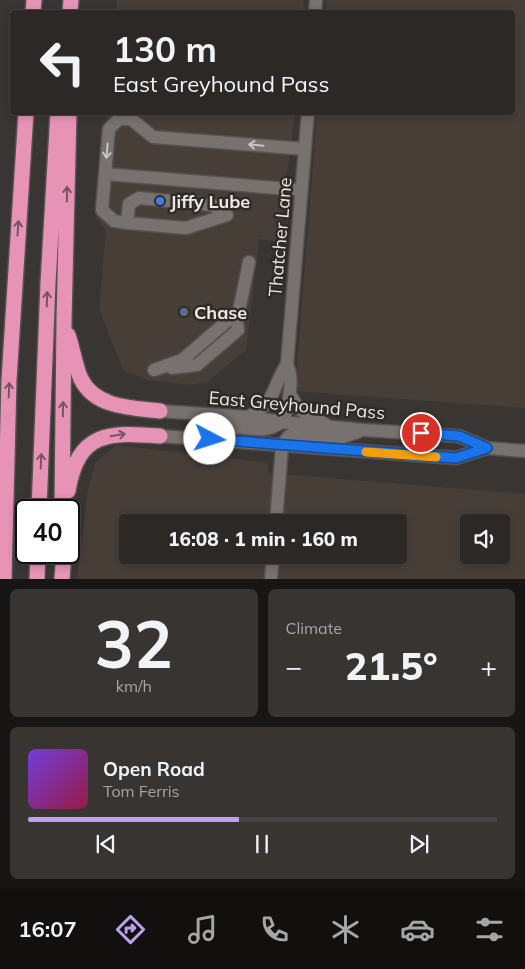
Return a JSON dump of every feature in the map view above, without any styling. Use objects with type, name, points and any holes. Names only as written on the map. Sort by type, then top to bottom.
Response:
[{"type":"highway","points":[[4,579],[10,371],[26,115]]},
{"type":"highway","points":[[39,499],[48,266],[58,115]]},
{"type":"highway","points":[[62,499],[69,115]]},
{"type":"highway","points":[[64,321],[81,378],[90,392],[104,402],[160,411]]},
{"type":"highway","points":[[68,499],[71,477],[78,458],[89,445],[116,434],[160,436]]},
{"type":"highway","points":[[37,579],[38,564]]},
{"type":"highway","points":[[61,579],[62,564]]},
{"type":"street","name":"Thatcher Lane","points":[[281,422],[287,411],[292,376],[287,364],[308,115]]},
{"type":"street","points":[[128,223],[129,204],[139,198],[212,205],[227,215],[186,228],[128,223],[114,221],[102,210],[109,129],[118,119],[131,119],[153,137],[305,149]]},
{"type":"street","points":[[105,174],[301,190]]},
{"type":"street","points":[[239,316],[154,370],[187,364],[239,316],[249,262]]},
{"type":"street","name":"Thatcher Lane","points":[[248,417],[258,412],[271,398],[280,374],[287,364]]},
{"type":"street","points":[[290,394],[304,413],[319,418],[328,426]]},
{"type":"street","name":"East Greyhound Pass","points":[[160,411],[248,417],[364,430],[459,436],[487,448],[525,451]]},
{"type":"street","points":[[195,438],[218,427],[264,430],[274,428],[281,422]]},
{"type":"street","points":[[277,514],[282,446],[288,437],[293,434],[343,437],[364,430]]},
{"type":"street","name":"East Greyhound Pass","points":[[160,436],[456,458],[487,448]]},
{"type":"street","points":[[271,579],[272,564]]},
{"type":"shaded area","points":[[117,0],[304,0],[303,10],[116,10]]},
{"type":"shaded area","points":[[327,0],[525,0],[525,408],[295,391],[317,115],[515,115],[515,10],[326,10]]},
{"type":"shaded area","points":[[107,115],[295,115],[278,242],[259,239],[246,350],[207,382],[190,385],[147,380],[123,370],[99,308],[106,231],[96,217]]},
{"type":"shaded area","points":[[116,445],[268,463],[268,473],[525,494],[525,579],[77,579],[88,489],[95,463]]},
{"type":"slow traffic","points":[[366,452],[436,457]]},
{"type":"place","name":"Jiffy Lube","points":[[160,201]]},
{"type":"place","name":"Chase","points":[[184,312]]},
{"type":"route","points":[[210,439],[456,458],[487,448],[459,436],[421,433]]}]
